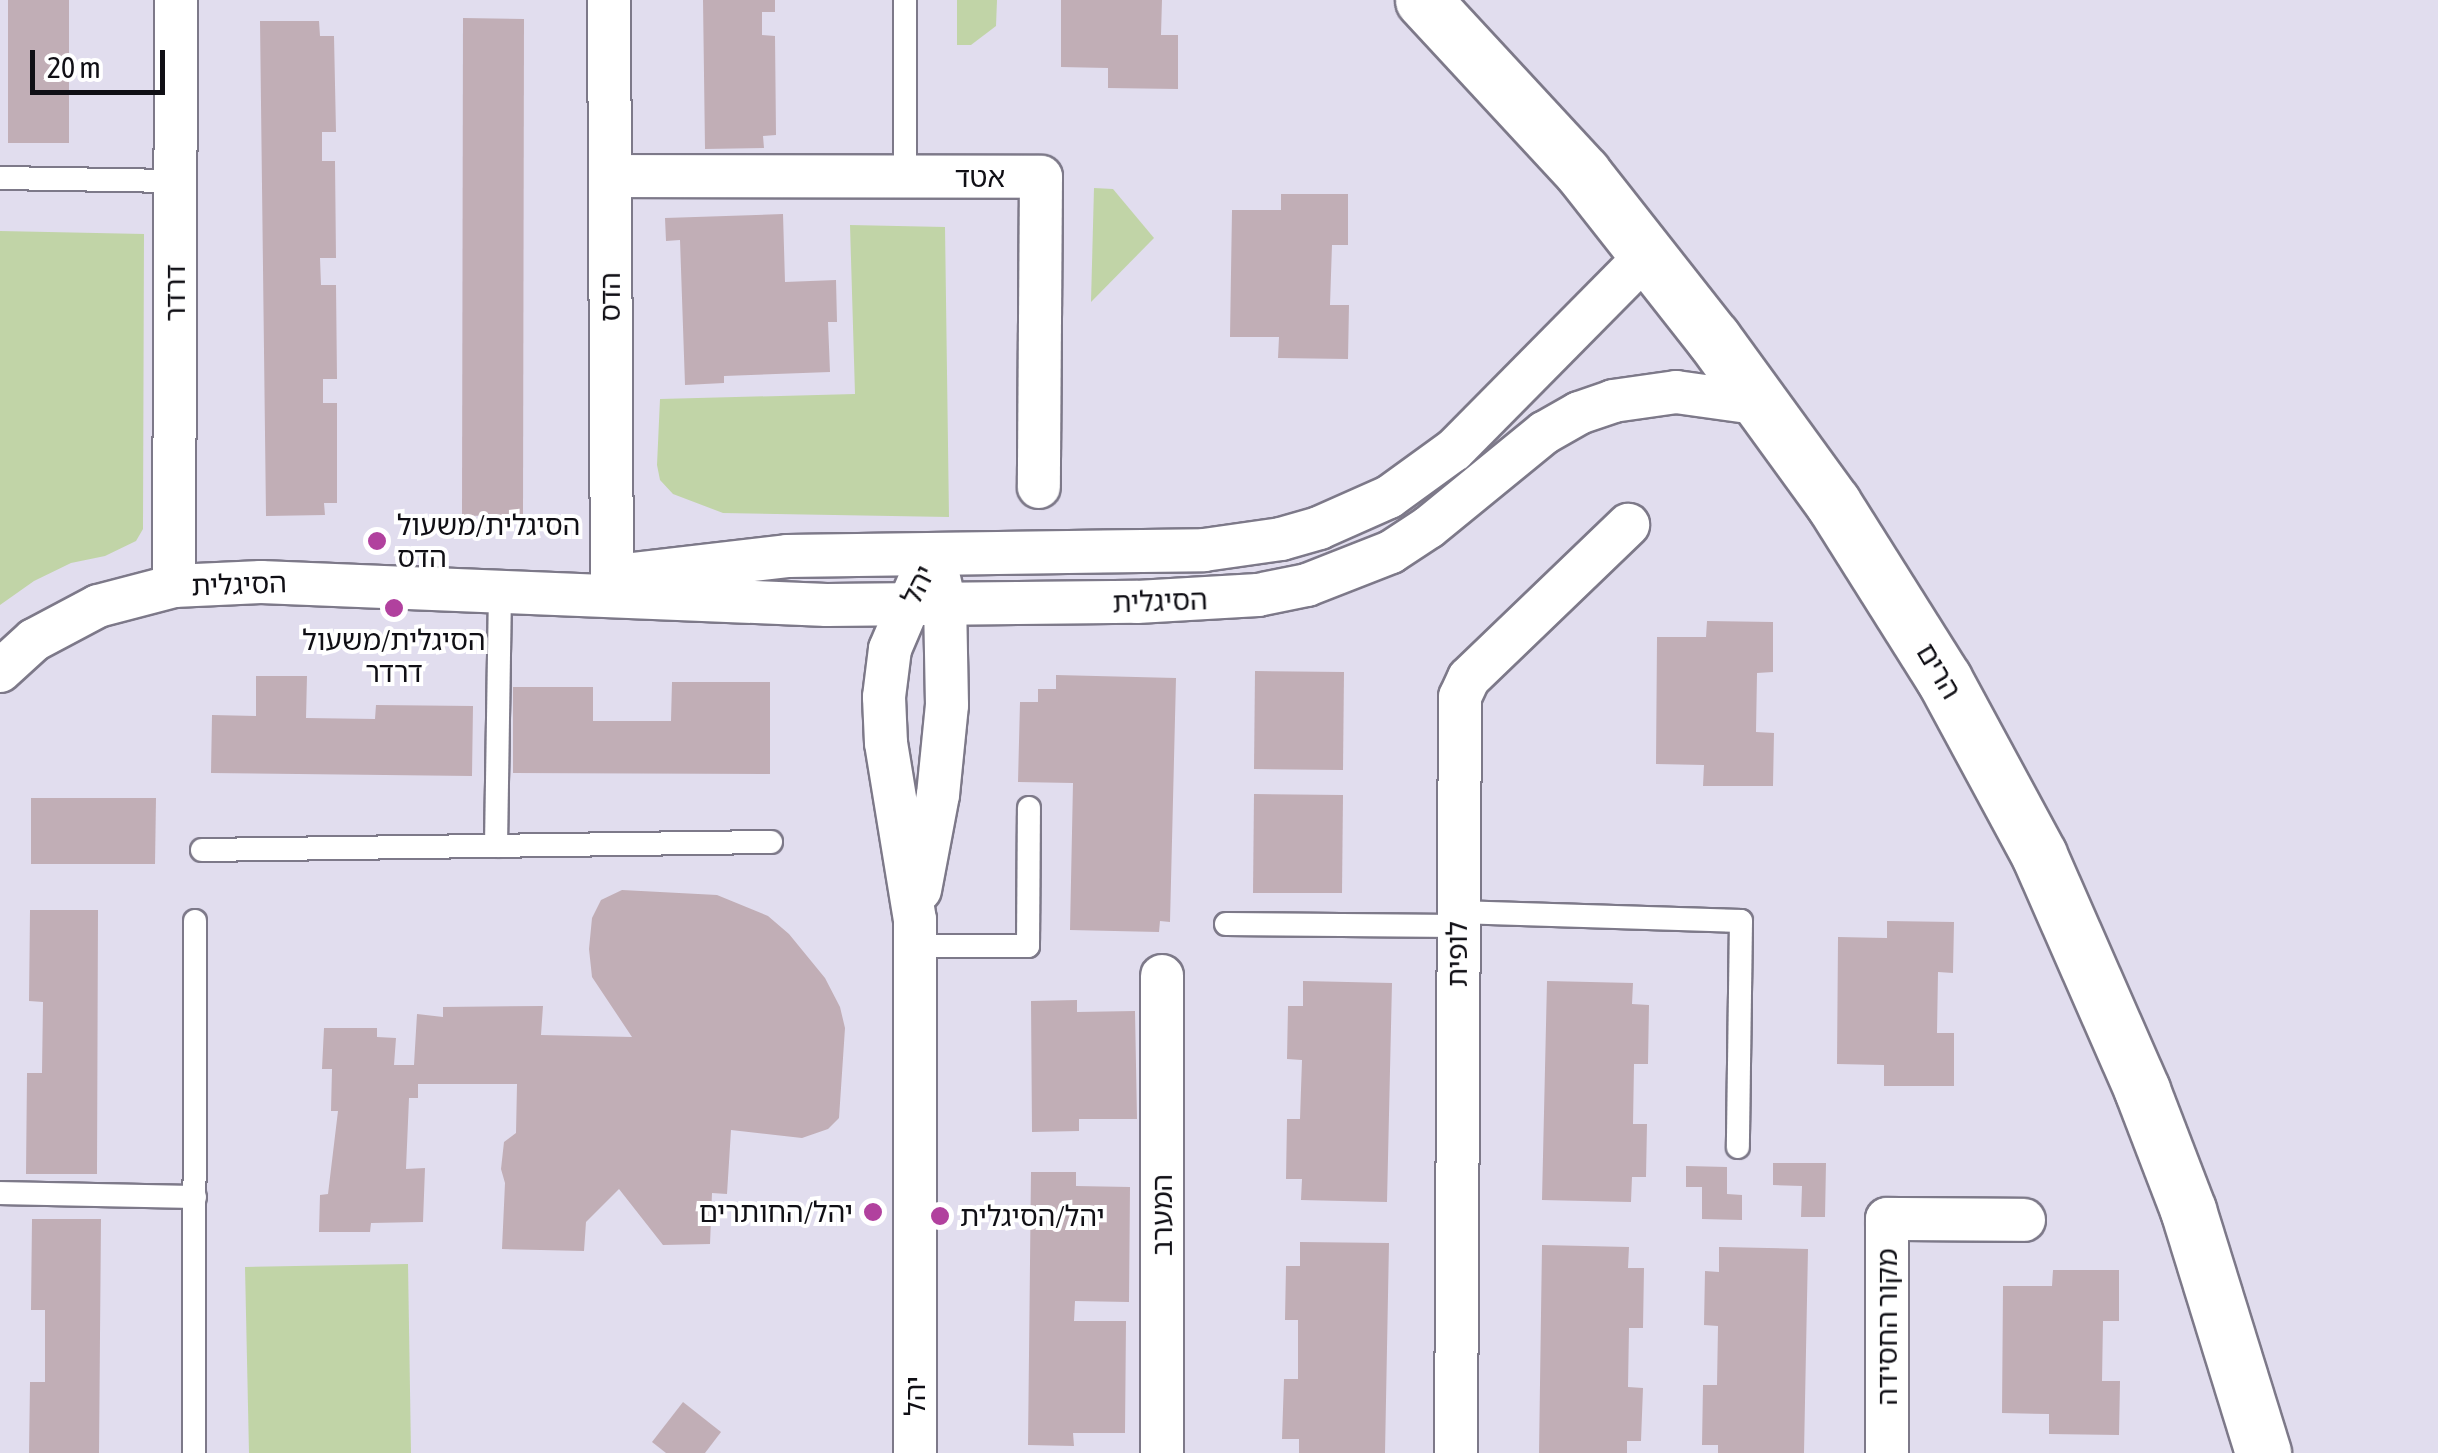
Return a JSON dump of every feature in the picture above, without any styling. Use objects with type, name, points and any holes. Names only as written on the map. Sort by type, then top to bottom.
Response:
[{"type":"main road","name":"הרים","points":[[1423,0],[1583,173],[1648,255],[1762,404],[1926,649],[2039,855],[2107,1006],[2188,1210],[2264,1453]]},
{"type":"street","name":"דרדר","points":[[174,586],[176,0]]},
{"type":"street","name":"הדס","points":[[609,0],[612,585]]},
{"type":"street","name":"אטד","points":[[610,176],[1041,177],[1039,487]]},
{"type":"street","name":"הסיגלית","points":[[0,671],[34,640],[98,606],[174,586],[261,582],[500,588],[612,585],[787,556],[1224,548],[1281,539],[1354,514],[1389,497],[1454,450],[1648,255]]},
{"type":"street","name":"הסיגלית","points":[[612,585],[749,603],[926,604],[1202,600],[1307,585],[1391,552],[1442,518],[1544,433],[1579,413],[1613,401],[1661,393],[1706,394],[1762,404]]},
{"type":"street","name":"לופית","points":[[1456,1453],[1460,697],[1470,678],[1628,525]]},
{"type":"street","name":"יהל","points":[[915,1453],[915,933],[943,751],[926,604],[934,554]]},
{"type":"street","name":"יהל","points":[[915,933],[888,758],[884,697],[890,649],[926,604]]},
{"type":"street","name":"המערב","points":[[1162,976],[1162,1453]]},
{"type":"street","name":"מקור החסידה","points":[[1887,1453],[1887,1219],[2024,1220]]},
{"type":"lane","points":[[905,0],[905,176]]},
{"type":"lane","points":[[0,178],[175,181]]},
{"type":"lane","points":[[496,846],[500,588]]},
{"type":"lane","points":[[915,933],[1028,946],[1029,808]]},
{"type":"lane","points":[[202,850],[771,842]]},
{"type":"lane","points":[[1226,924],[1457,919],[1742,921],[1738,1147]]},
{"type":"lane","points":[[194,1453],[195,920]]},
{"type":"lane","points":[[0,1192],[195,1197]]},
{"type":"green space","points":[[957,0],[997,0],[996,26],[971,45],[957,45]]},
{"type":"green space","points":[[1094,188],[1113,189],[1154,238],[1091,302]]},
{"type":"green space","points":[[850,225],[945,227],[949,517],[723,513],[673,494],[660,480],[657,465],[660,399],[855,394]]},
{"type":"green space","points":[[0,231],[144,234],[143,529],[136,541],[105,556],[71,563],[34,581],[0,605]]},
{"type":"green space","points":[[408,1264],[411,1453],[249,1453],[245,1267]]},
{"type":"building","points":[[8,0],[69,0],[69,143],[8,143]]},
{"type":"building","points":[[703,0],[775,0],[775,12],[762,12],[762,35],[775,36],[776,135],[763,136],[764,148],[705,149]]},
{"type":"building","points":[[1061,0],[1162,0],[1161,35],[1178,35],[1178,89],[1108,88],[1108,68],[1061,67]]},
{"type":"building","points":[[463,18],[524,19],[523,515],[462,516]]},
{"type":"building","points":[[260,21],[319,21],[320,36],[334,36],[336,132],[322,132],[322,161],[335,161],[336,258],[320,258],[321,285],[336,285],[337,379],[323,379],[323,403],[337,403],[337,503],[324,503],[325,515],[266,516]]},
{"type":"building","points":[[1281,194],[1348,194],[1348,245],[1332,245],[1330,305],[1349,305],[1348,359],[1278,358],[1279,337],[1230,337],[1232,210],[1281,210]]},
{"type":"building","points":[[783,214],[785,282],[836,280],[837,322],[828,322],[830,372],[724,376],[724,383],[685,385],[680,240],[666,241],[665,218]]},
{"type":"building","points":[[1707,621],[1773,622],[1773,672],[1757,673],[1756,732],[1774,733],[1773,786],[1703,786],[1704,765],[1656,764],[1657,637],[1706,637]]},
{"type":"building","points":[[1255,671],[1344,672],[1343,770],[1254,769]]},
{"type":"building","points":[[1056,675],[1176,678],[1170,922],[1160,921],[1159,932],[1070,930],[1073,783],[1018,782],[1020,702],[1038,702],[1038,689],[1056,689]]},
{"type":"building","points":[[256,676],[307,676],[306,718],[375,719],[376,705],[473,706],[472,776],[211,773],[212,715],[256,716]]},
{"type":"building","points":[[672,682],[770,682],[770,774],[513,773],[513,687],[593,687],[593,721],[671,721]]},
{"type":"building","points":[[1254,794],[1343,795],[1342,893],[1253,893]]},
{"type":"building","points":[[31,798],[156,798],[155,864],[31,864]]},
{"type":"building","points":[[622,890],[717,895],[768,916],[789,934],[825,978],[840,1007],[845,1028],[839,1118],[828,1129],[802,1138],[731,1130],[727,1194],[712,1193],[710,1244],[663,1245],[619,1189],[586,1222],[584,1251],[502,1249],[505,1183],[501,1169],[504,1142],[516,1133],[517,1084],[418,1084],[418,1098],[409,1098],[406,1169],[425,1168],[423,1222],[371,1223],[370,1232],[319,1232],[320,1195],[328,1194],[338,1111],[331,1111],[332,1069],[322,1069],[324,1028],[377,1028],[377,1037],[396,1038],[394,1065],[414,1065],[417,1014],[443,1017],[443,1007],[543,1006],[541,1035],[632,1037],[592,977],[589,949],[592,918],[601,900]]},
{"type":"building","points":[[30,910],[98,910],[97,1174],[26,1174],[27,1073],[42,1073],[43,1002],[29,1001]]},
{"type":"building","points":[[1887,921],[1954,922],[1953,973],[1938,972],[1937,1033],[1954,1033],[1954,1086],[1884,1086],[1884,1065],[1837,1064],[1838,937],[1887,938]]},
{"type":"building","points":[[1303,981],[1392,983],[1387,1202],[1301,1200],[1302,1179],[1286,1179],[1287,1119],[1300,1119],[1302,1060],[1287,1059],[1288,1006],[1303,1006]]},
{"type":"building","points":[[1547,981],[1633,983],[1632,1004],[1649,1005],[1648,1064],[1634,1064],[1633,1124],[1647,1124],[1646,1177],[1632,1177],[1631,1202],[1542,1200]]},
{"type":"building","points":[[1077,1000],[1077,1012],[1135,1011],[1137,1119],[1079,1119],[1079,1131],[1032,1132],[1031,1001]]},
{"type":"building","points":[[1773,1163],[1826,1163],[1825,1217],[1801,1217],[1802,1186],[1773,1185]]},
{"type":"building","points":[[1686,1166],[1727,1167],[1727,1194],[1742,1195],[1742,1220],[1702,1219],[1702,1187],[1686,1187]]},
{"type":"building","points":[[1031,1172],[1076,1172],[1076,1186],[1130,1187],[1129,1302],[1075,1301],[1074,1321],[1126,1321],[1125,1433],[1073,1433],[1074,1446],[1028,1445]]},
{"type":"building","points":[[32,1219],[101,1219],[99,1453],[29,1453],[30,1382],[45,1382],[45,1310],[31,1310]]},
{"type":"building","points":[[1300,1242],[1389,1243],[1385,1453],[1299,1453],[1299,1439],[1282,1439],[1284,1379],[1298,1379],[1298,1320],[1285,1320],[1286,1266],[1300,1266]]},
{"type":"building","points":[[1542,1245],[1629,1247],[1628,1268],[1644,1268],[1643,1328],[1629,1328],[1628,1387],[1643,1388],[1641,1441],[1627,1441],[1627,1453],[1539,1453]]},
{"type":"building","points":[[1719,1247],[1808,1249],[1804,1453],[1718,1453],[1718,1445],[1702,1445],[1703,1385],[1717,1385],[1718,1326],[1704,1325],[1705,1271],[1719,1272]]},
{"type":"building","points":[[2053,1270],[2119,1270],[2119,1321],[2103,1321],[2102,1381],[2120,1381],[2119,1435],[2049,1434],[2049,1414],[2002,1413],[2003,1286],[2052,1286]]},
{"type":"building","points":[[683,1402],[721,1432],[705,1453],[666,1453],[652,1442]]},
{"type":"place","name":"הסיגלית/משעול הדס","points":[[377,541]]},
{"type":"place","name":"הסיגלית/משעול דרדר","points":[[394,608]]},
{"type":"place","name":"יהל/החותרים","points":[[873,1212]]},
{"type":"place","name":"יהל/הסיגלית","points":[[940,1216]]}]
